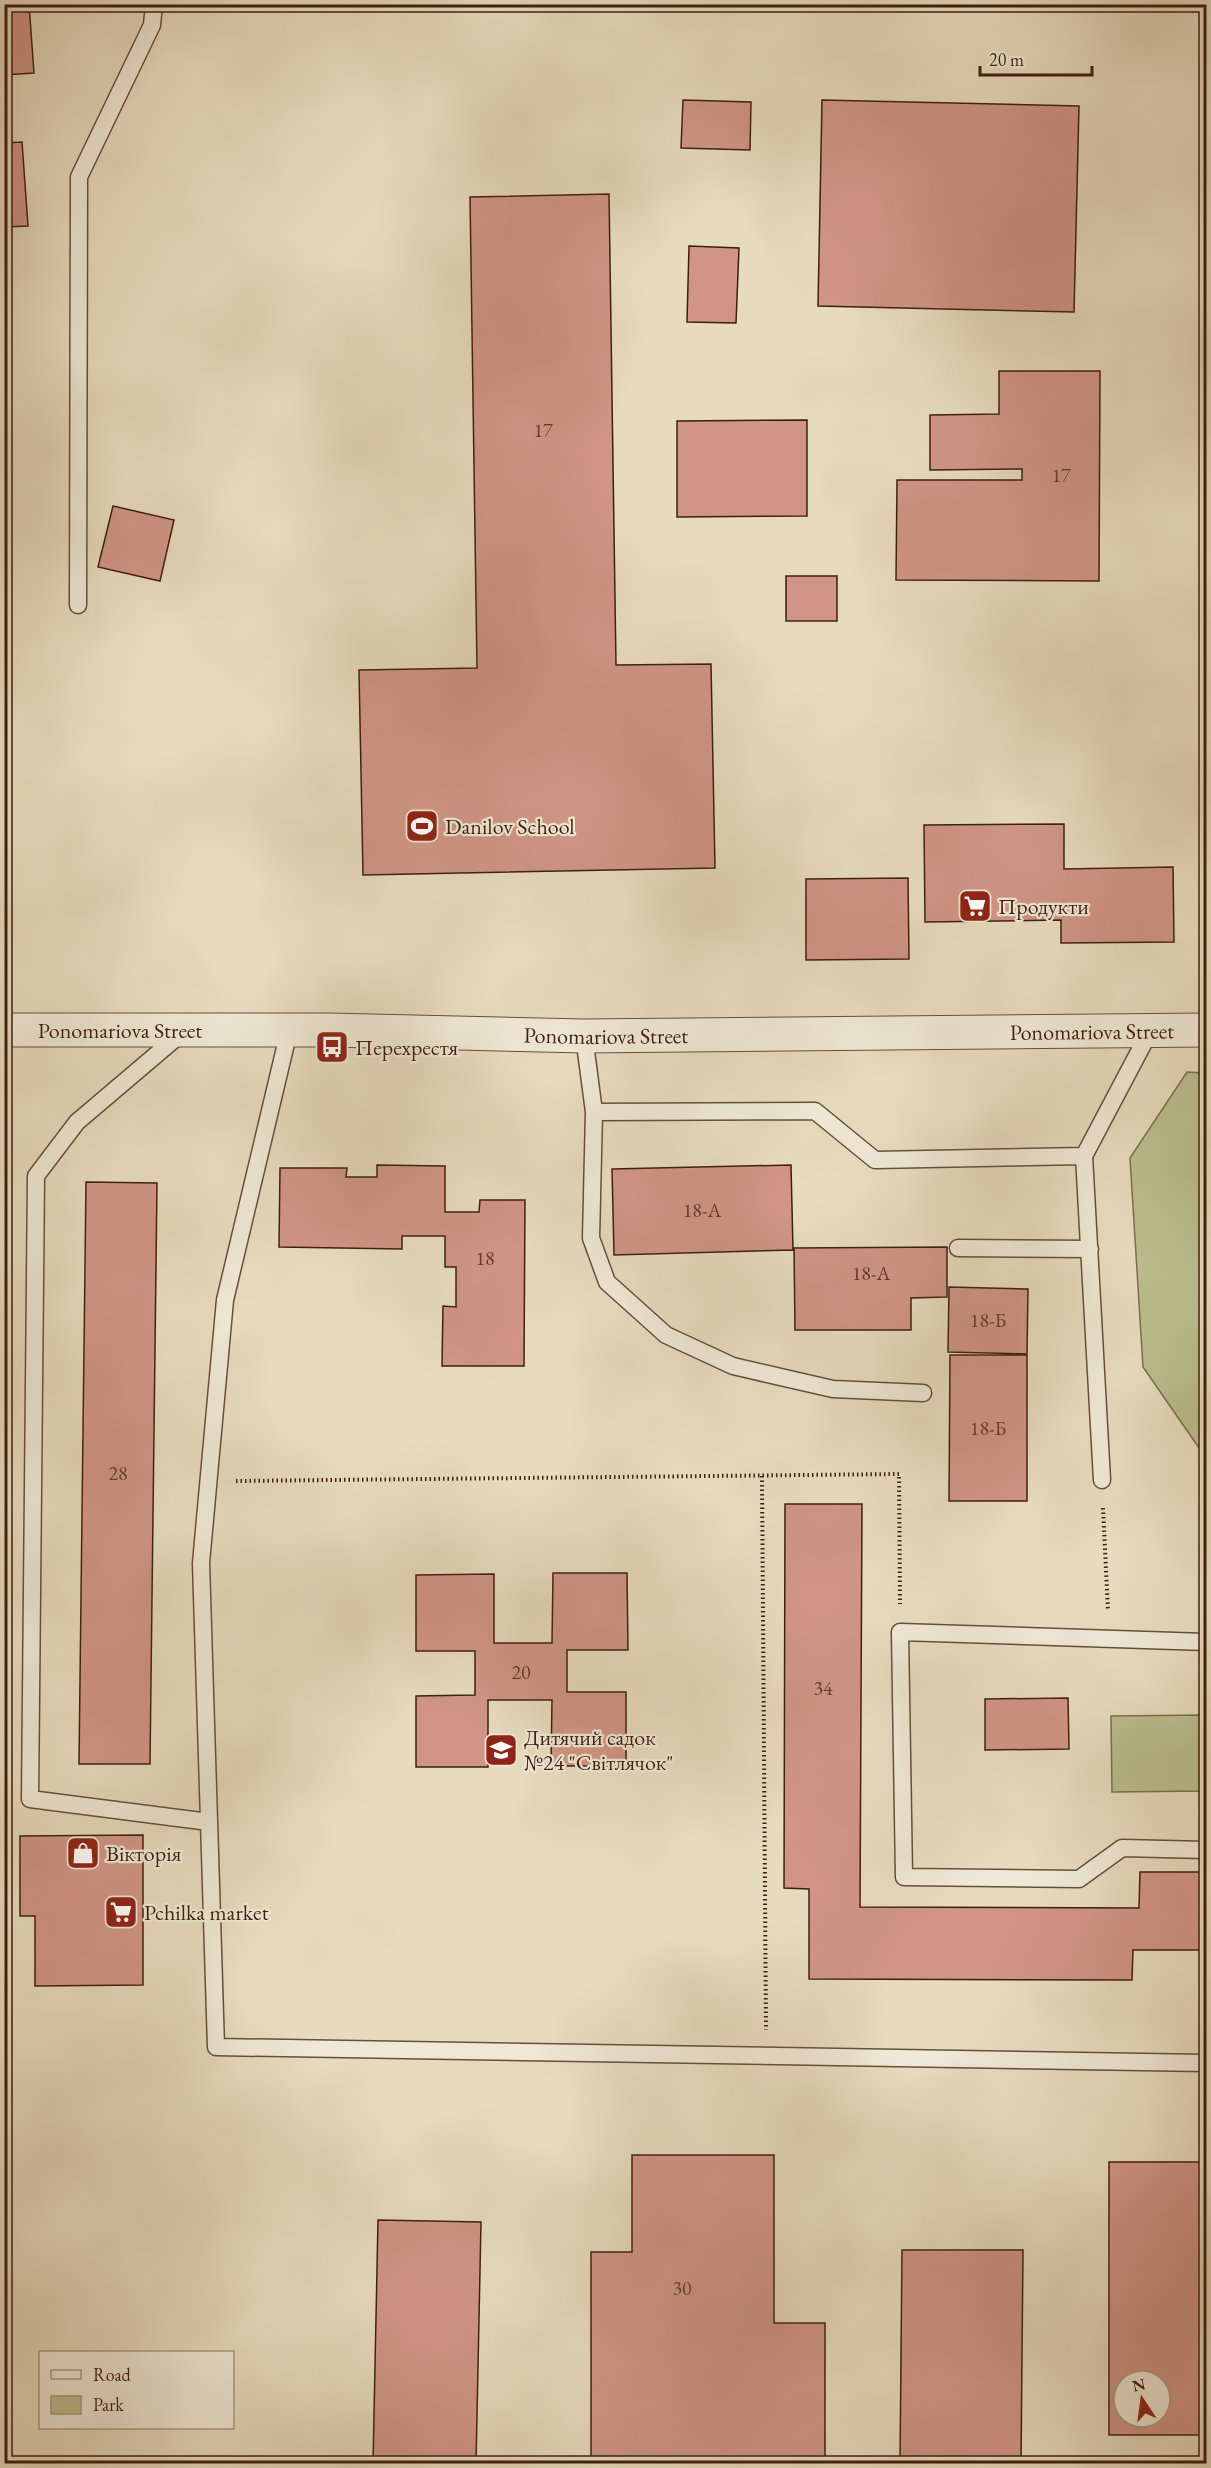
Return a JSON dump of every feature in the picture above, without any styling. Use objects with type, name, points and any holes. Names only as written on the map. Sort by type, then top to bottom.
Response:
[{"type":"street","name":"Ponomariova Street","points":[[4,1030],[289,1030],[584,1036],[1206,1030]]},
{"type":"lane","points":[[78,605],[79,177],[152,25],[154,4]]},
{"type":"lane","points":[[289,1030],[225,1300],[201,1563],[216,2047],[1206,2063]]},
{"type":"lane","points":[[184,1031],[77,1122],[36,1176],[30,1799],[209,1822]]},
{"type":"lane","points":[[1102,1480],[1084,1156],[1150,1031]]},
{"type":"lane","points":[[584,1036],[594,1112],[591,1238],[607,1282],[666,1335],[733,1366],[833,1389],[923,1393]]},
{"type":"lane","points":[[594,1112],[815,1112],[875,1160],[1084,1156]]},
{"type":"lane","points":[[958,1248],[1090,1249]]},
{"type":"lane","points":[[1206,1642],[900,1632],[903,1877],[1079,1879],[1122,1848],[1206,1850]]},
{"type":"path","points":[[208,1482],[899,1474],[900,1632]]},
{"type":"path","points":[[762,1476],[766,2056]]},
{"type":"path","points":[[1104,1518],[1109,1639]]},
{"type":"green space","points":[[1187,1072],[1206,1073],[1206,1458],[1143,1367],[1130,1158]]},
{"type":"green space","points":[[1206,1715],[1206,1791],[1112,1792],[1111,1716]]},
{"type":"building","points":[[4,4],[29,4],[34,73],[4,75]]},
{"type":"building","points":[[683,100],[751,102],[750,150],[681,148]]},
{"type":"building","points":[[822,100],[1079,106],[1074,312],[818,306]]},
{"type":"building","points":[[22,142],[28,226],[4,227],[4,143]]},
{"type":"building","points":[[609,194],[616,665],[711,664],[715,868],[363,875],[359,670],[477,668],[470,197]]},
{"type":"building","points":[[689,246],[739,248],[736,323],[687,322]]},
{"type":"building","points":[[999,371],[1100,371],[1099,581],[896,580],[897,480],[1022,480],[1022,469],[930,470],[930,415],[999,414]]},
{"type":"building","points":[[807,420],[807,516],[677,517],[677,421]]},
{"type":"building","points":[[113,506],[174,520],[160,581],[98,567]]},
{"type":"building","points":[[786,576],[837,576],[837,621],[786,621]]},
{"type":"building","points":[[1064,824],[1064,869],[1173,867],[1174,942],[1061,943],[1061,920],[925,922],[924,825]]},
{"type":"building","points":[[908,878],[909,959],[806,960],[806,879]]},
{"type":"building","points":[[377,1165],[445,1166],[445,1212],[479,1212],[480,1200],[525,1200],[524,1366],[442,1366],[443,1306],[456,1307],[456,1267],[445,1267],[445,1236],[402,1236],[402,1249],[279,1247],[280,1168],[347,1168],[346,1177],[377,1177]]},
{"type":"building","points":[[791,1165],[793,1250],[614,1255],[612,1169]]},
{"type":"building","points":[[86,1182],[157,1183],[150,1764],[79,1764]]},
{"type":"building","points":[[947,1247],[947,1297],[911,1298],[911,1330],[795,1330],[794,1248]]},
{"type":"building","points":[[949,1287],[1028,1289],[1027,1354],[948,1352]]},
{"type":"building","points":[[950,1355],[1027,1355],[1027,1501],[949,1501]]},
{"type":"building","points":[[785,1504],[862,1504],[860,1907],[1139,1908],[1140,1872],[1206,1872],[1206,1950],[1133,1950],[1132,1980],[809,1979],[809,1889],[784,1888]]},
{"type":"building","points":[[553,1573],[627,1573],[628,1650],[567,1650],[567,1692],[626,1692],[626,1766],[551,1766],[552,1700],[488,1700],[488,1767],[416,1767],[416,1696],[475,1695],[475,1651],[416,1651],[416,1575],[494,1574],[494,1643],[552,1643]]},
{"type":"building","points":[[1068,1698],[1069,1749],[985,1750],[985,1699]]},
{"type":"building","points":[[143,1835],[143,1985],[35,1986],[35,1916],[20,1916],[20,1836]]},
{"type":"building","points":[[632,2155],[774,2155],[774,2323],[825,2323],[825,2464],[591,2464],[591,2252],[632,2252]]},
{"type":"building","points":[[1109,2162],[1206,2162],[1206,2435],[1109,2435]]},
{"type":"building","points":[[378,2220],[481,2222],[476,2464],[373,2464]]},
{"type":"building","points":[[902,2250],[1023,2250],[1021,2464],[900,2464]]},
{"type":"place","name":"Danilov School","points":[[422,826]]},
{"type":"place","name":"Продукти","points":[[975,906]]},
{"type":"place","name":"Перехрестя","points":[[332,1047]]},
{"type":"place","name":"Дитячий садок №24 \"Світлячок\"","points":[[501,1750]]},
{"type":"place","name":"Вікторія","points":[[83,1853]]},
{"type":"place","name":"Pchilka market","points":[[121,1912]]}]
